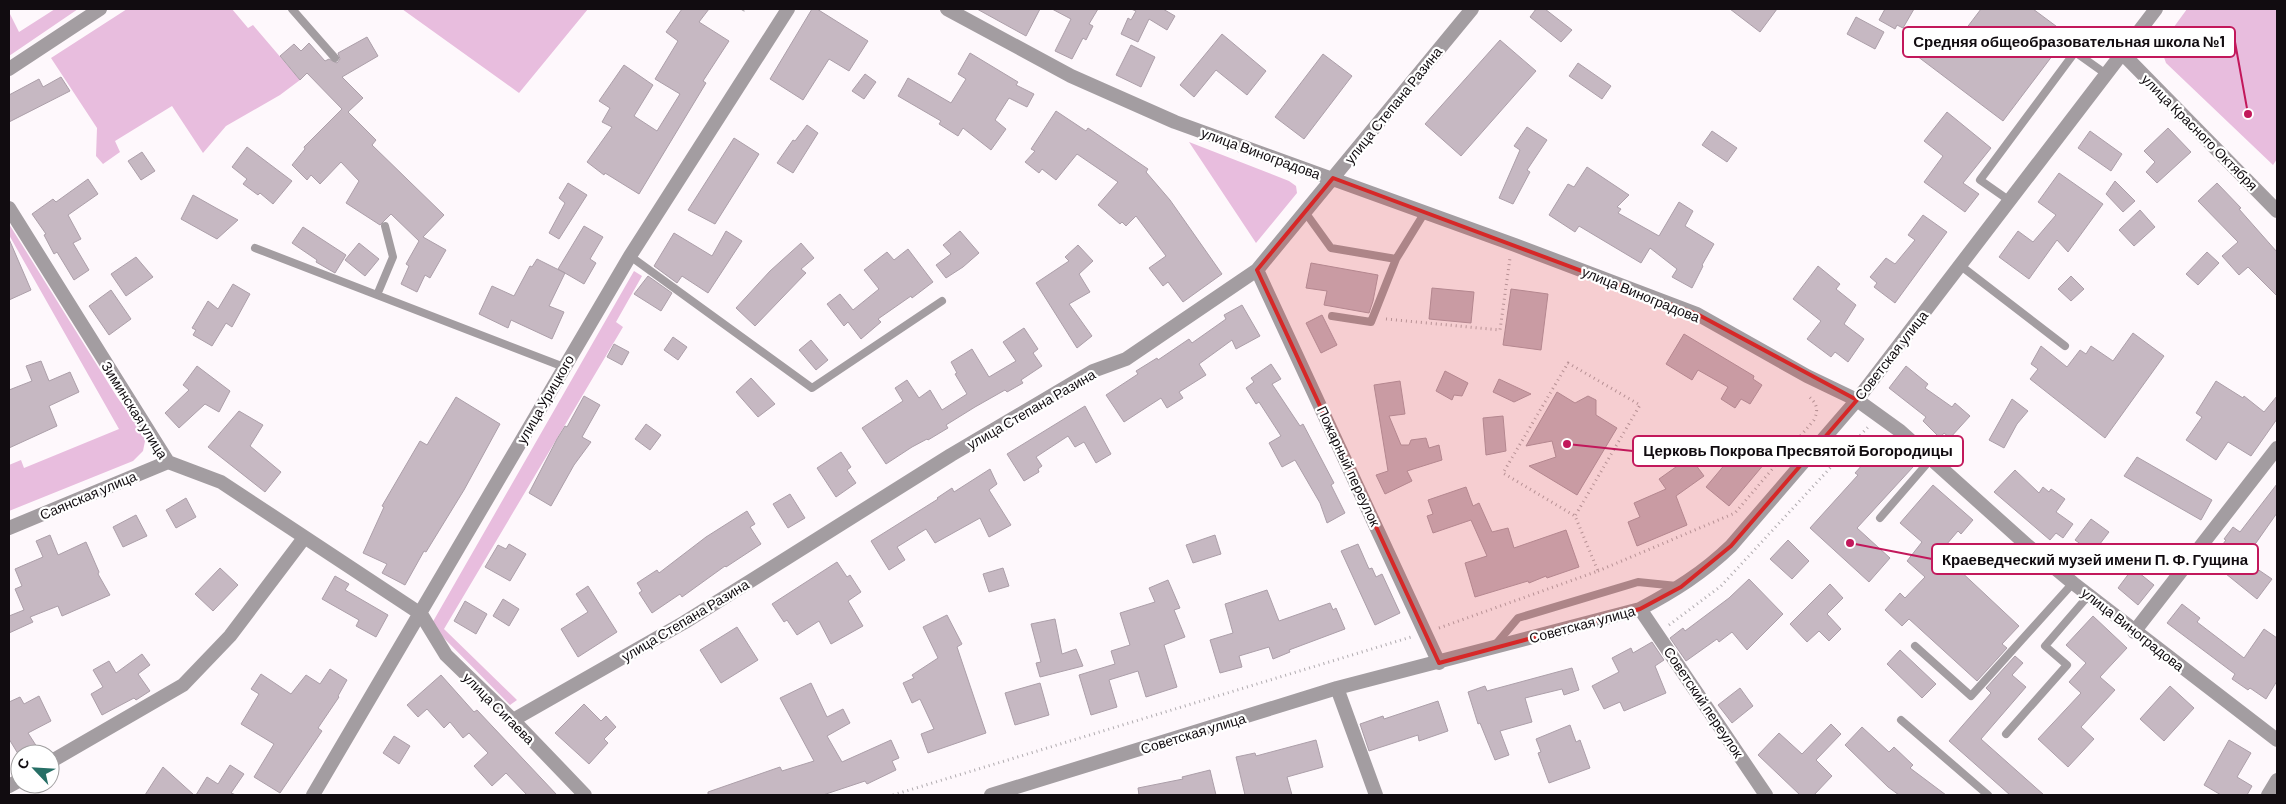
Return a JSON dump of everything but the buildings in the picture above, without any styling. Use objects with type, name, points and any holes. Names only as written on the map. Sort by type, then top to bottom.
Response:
[{"type":"street","points":[[9,68],[100,9]]},
{"type":"street","name":"улица Виноградова","points":[[947,9],[1071,76],[1175,122],[1333,178],[1697,314],[1806,376],[1857,400],[1900,430],[2028,546],[2089,596],[2277,740]]},
{"type":"street","name":"улица Степана Разина","points":[[513,720],[685,622],[951,455],[1093,371],[1126,359],[1257,270],[1472,9]]},
{"type":"street","name":"Советская улица","points":[[991,795],[1337,688],[1439,663],[1640,609],[1681,587],[1710,566],[1731,546],[1857,400],[2156,9]]},
{"type":"street","name":"улица Урицкого","points":[[313,795],[630,256],[784,10]]},
{"type":"street","name":"улица Красного Октября","points":[[2122,53],[2277,211]]},
{"type":"street","name":"Зиминская улица","points":[[9,208],[168,462],[221,482],[421,614]]},
{"type":"street","name":"Пожарный переулок","points":[[1257,270],[1439,663]]},
{"type":"street","points":[[2134,632],[2277,448]]},
{"type":"street","name":"Саянская улица","points":[[9,528],[168,462]]},
{"type":"street","points":[[60,756],[183,685],[230,636],[304,538]]},
{"type":"street","name":"Советский переулок","points":[[1640,609],[1766,795]]},
{"type":"street","name":"улица Сигаева","points":[[421,614],[446,655],[513,720],[585,795]]},
{"type":"street","points":[[1337,688],[1376,795]]},
{"type":"street","points":[[2268,795],[2277,780]]},
{"type":"lane","points":[[292,9],[335,58]]},
{"type":"lane","points":[[2010,201],[1980,180],[2075,52],[2106,74]]},
{"type":"lane","points":[[1305,212],[1331,248],[1396,259]]},
{"type":"lane","points":[[1332,316],[1371,322],[1396,259],[1425,212]]},
{"type":"lane","points":[[377,295],[393,257],[385,226]]},
{"type":"lane","points":[[255,248],[564,367]]},
{"type":"lane","points":[[630,256],[812,388],[942,301]]},
{"type":"lane","points":[[1961,266],[2065,346]]},
{"type":"lane","points":[[1880,518],[1931,459]]},
{"type":"lane","points":[[1493,648],[1518,618],[1638,582],[1681,587]]},
{"type":"lane","points":[[1915,646],[1971,696],[2073,583]]},
{"type":"lane","points":[[2006,734],[2067,666],[2045,646],[2089,596]]},
{"type":"lane","points":[[1901,720],[1988,795]]},
{"type":"path","points":[[1378,318],[1500,330],[1511,257],[1520,260]]},
{"type":"path","points":[[1575,516],[1640,405],[1568,363],[1503,473],[1575,516],[1598,571]]},
{"type":"path","points":[[893,795],[1426,633],[1598,571],[1735,513],[1814,420],[1817,411],[1816,405],[1801,391]]},
{"type":"path","points":[[1658,634],[1721,586],[1878,415]]},
{"type":"highlighted area","points":[[1333,178],[1697,314],[1857,400],[1731,546],[1681,587],[1640,609],[1439,663],[1257,270]]},
{"type":"shaded area","points":[[55,9],[78,9],[9,56],[9,12],[19,32]]},
{"type":"shaded area","points":[[127,9],[232,9],[248,28],[253,25],[300,80],[280,95],[226,126],[203,153],[172,106],[115,141],[120,152],[103,164],[96,156],[97,128],[51,58]]},
{"type":"shaded area","points":[[402,9],[588,9],[519,93]]},
{"type":"shaded area","points":[[2187,9],[2277,9],[2277,159],[2273,165],[2166,63],[2160,46]]},
{"type":"shaded area","points":[[1189,142],[1289,181],[1296,186],[1297,193],[1256,243]]},
{"type":"shaded area","points":[[9,224],[117,397],[141,430],[145,441],[143,451],[133,461],[9,511],[9,465],[21,460],[24,468],[119,429],[9,235]]},
{"type":"shaded area","points":[[634,271],[642,276],[616,322],[623,327],[444,629],[517,700],[510,705],[431,625]]},
{"type":"place","name":"Средняя общеобразовательная школа №1","points":[[2248,114]]},
{"type":"place","name":"Церковь Покрова Пресвятой Богородицы","points":[[1567,444]]},
{"type":"place","name":"Краеведческий музей имени П. Ф. Гущина","points":[[1850,543]]}]
